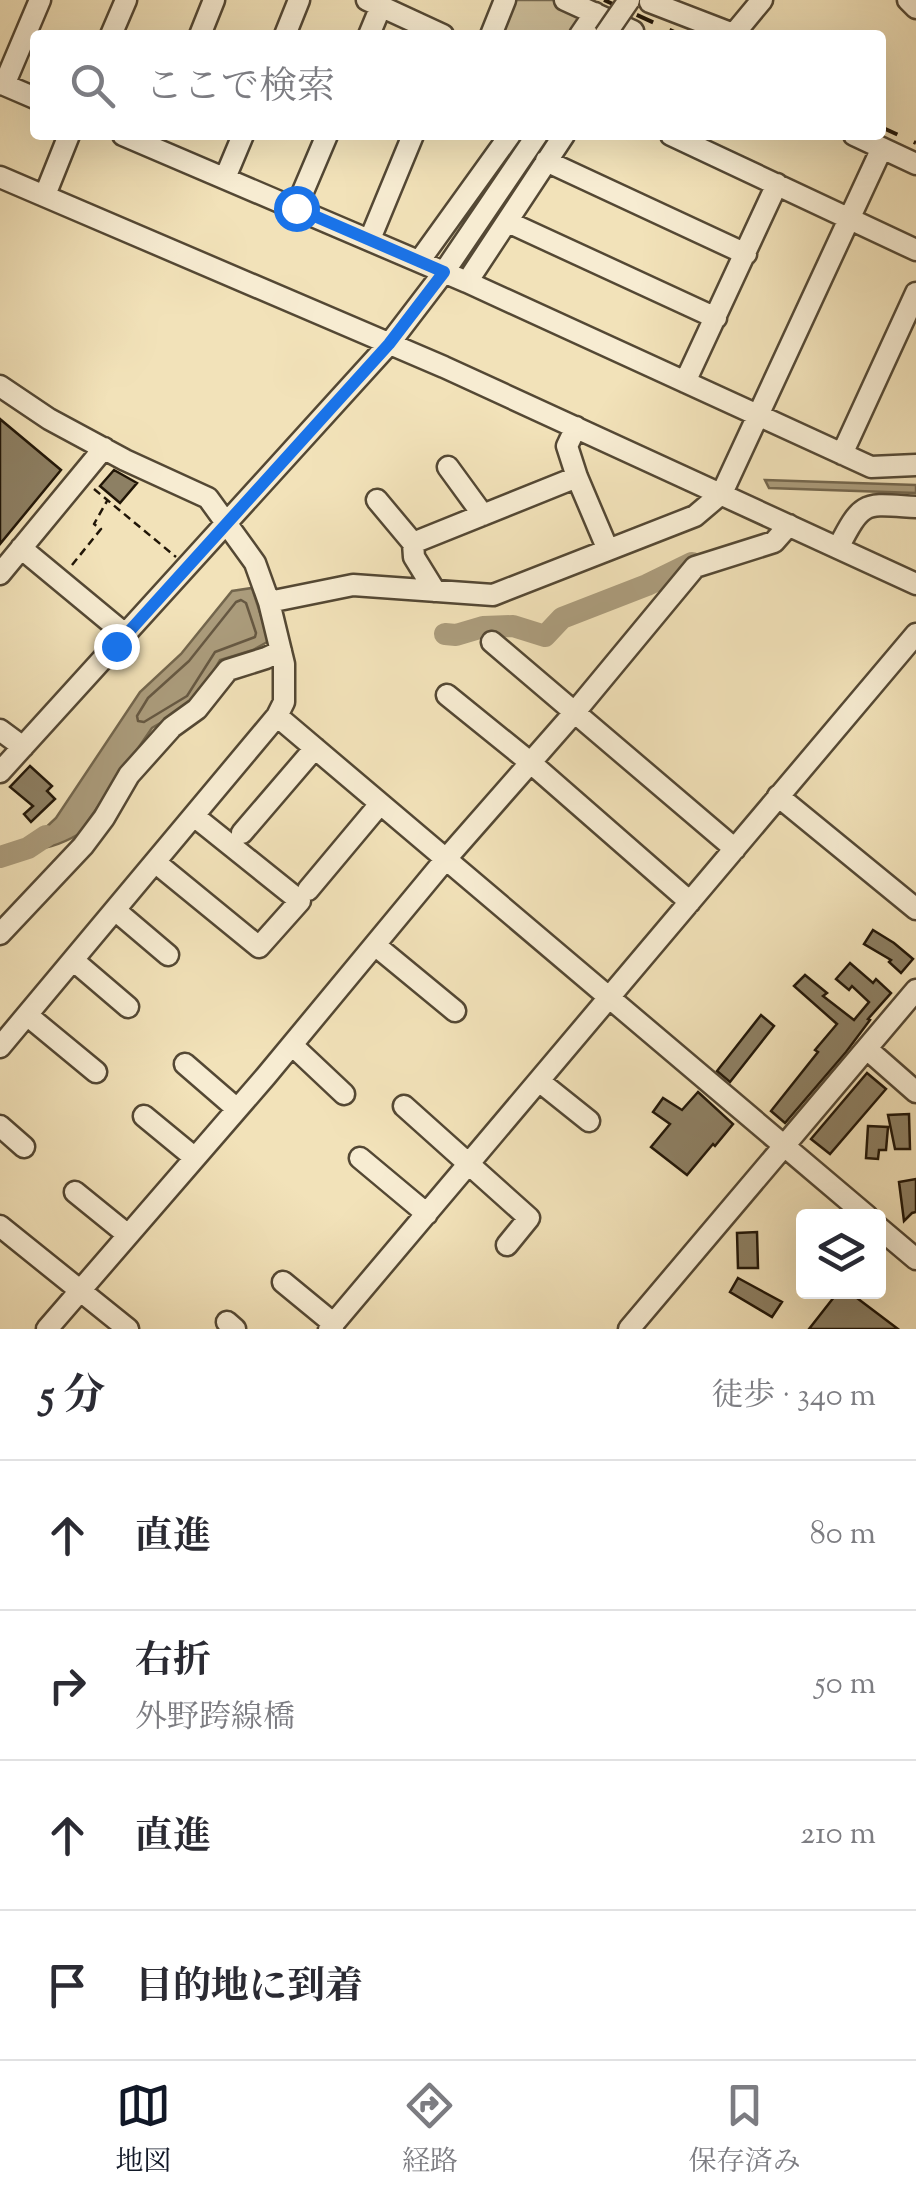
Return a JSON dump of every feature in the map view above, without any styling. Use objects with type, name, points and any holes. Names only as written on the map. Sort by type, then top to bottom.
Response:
[{"type":"street","points":[[30,96],[2,84],[40,0]]},
{"type":"street","points":[[113,30],[126,0]]},
{"type":"street","points":[[202,30],[214,0]]},
{"type":"street","points":[[287,30],[300,0]]},
{"type":"street","points":[[493,30],[505,0]]},
{"type":"street","points":[[565,0],[627,30]]},
{"type":"street","points":[[611,30],[644,0],[720,30]]},
{"type":"street","points":[[737,30],[762,0]]},
{"type":"street","points":[[370,30],[374,3],[432,30]]},
{"type":"street","points":[[583,30],[595,13]]},
{"type":"street","points":[[44,195],[68,140]]},
{"type":"street","points":[[225,178],[241,140]]},
{"type":"street","points":[[296,208],[325,140]]},
{"type":"street","points":[[370,239],[411,140]]},
{"type":"street","points":[[420,260],[506,140]]},
{"type":"street","points":[[0,772],[389,344],[534,140]]},
{"type":"street","points":[[467,282],[560,140]]},
{"type":"street","points":[[682,140],[916,250]]},
{"type":"street","points":[[865,140],[916,164]]},
{"type":"street","points":[[155,141],[225,178],[420,260],[447,267],[467,282],[871,468],[916,465]]},
{"type":"street","points":[[269,602],[353,585],[493,595],[695,516],[722,494],[882,148]]},
{"type":"street","points":[[546,160],[746,254]]},
{"type":"street","points":[[0,176],[576,427],[916,584]]},
{"type":"street","points":[[685,382],[777,184]]},
{"type":"street","points":[[508,222],[716,318]]},
{"type":"street","points":[[842,454],[908,334],[916,294]]},
{"type":"street","points":[[0,386],[49,419],[125,460],[208,498],[255,562],[284,664],[284,702],[278,716],[0,1047]]},
{"type":"street","points":[[576,427],[568,446],[608,550]]},
{"type":"street","points":[[0,574],[104,448]]},
{"type":"street","points":[[448,467],[483,515]]},
{"type":"street","points":[[413,543],[578,477]]},
{"type":"street","points":[[377,500],[413,543],[414,557],[435,591]]},
{"type":"street","points":[[838,548],[855,514],[870,504],[916,507]]},
{"type":"street","points":[[47,1329],[695,567],[774,542],[789,525]]},
{"type":"street","points":[[20,548],[126,636]]},
{"type":"street","points":[[283,1282],[332,1326],[916,634]]},
{"type":"street","points":[[492,642],[734,849]]},
{"type":"street","points":[[0,934],[83,846],[128,775],[172,727],[197,709],[228,670],[280,650]]},
{"type":"street","points":[[447,695],[690,902]]},
{"type":"street","points":[[278,716],[859,1209]]},
{"type":"street","points":[[0,730],[23,747]]},
{"type":"street","points":[[242,833],[315,748]]},
{"type":"street","points":[[778,796],[916,909]]},
{"type":"street","points":[[308,890],[380,804]]},
{"type":"street","points":[[155,862],[259,947],[300,901],[194,816]]},
{"type":"street","points":[[115,910],[168,955]]},
{"type":"street","points":[[375,945],[456,1011]]},
{"type":"street","points":[[73,960],[128,1007]]},
{"type":"street","points":[[629,1329],[916,990]]},
{"type":"street","points":[[27,1015],[96,1072]]},
{"type":"street","points":[[292,1044],[344,1094]]},
{"type":"street","points":[[867,1049],[916,1092]]},
{"type":"street","points":[[185,1064],[237,1109]]},
{"type":"street","points":[[539,1080],[589,1121]]},
{"type":"street","points":[[404,1106],[529,1218],[506,1245]]},
{"type":"street","points":[[144,1116],[195,1158]]},
{"type":"street","points":[[0,1126],[24,1147]]},
{"type":"street","points":[[360,1158],[426,1214]]},
{"type":"street","points":[[75,1192],[128,1235]]},
{"type":"street","points":[[0,1226],[128,1329]]},
{"type":"street","points":[[886,1233],[916,1259]]},
{"type":"path","points":[[80,478],[178,558]]},
{"type":"path","points":[[59,581],[101,530],[94,524],[108,500]]},
{"type":"shaded area","points":[[510,0],[555,0],[584,17],[575,30],[497,30]]},
{"type":"water","points":[[765,480],[916,485],[916,493],[769,488]]},
{"type":"water","points":[[252,588],[269,641],[220,660],[195,703],[152,728],[79,834],[52,846],[22,850],[56,818],[140,692],[181,654],[232,591]]},
{"type":"building","points":[[0,419],[61,470],[0,544]]},
{"type":"building","points":[[114,470],[137,483],[120,503],[100,486]]},
{"type":"building","points":[[30,766],[52,786],[47,791],[55,799],[31,822],[24,814],[33,806],[10,787]]},
{"type":"building","points":[[873,930],[913,959],[901,973],[891,960],[864,944]]},
{"type":"building","points":[[850,963],[891,993],[785,1123],[771,1111],[837,1024],[794,986],[805,975],[827,993],[823,996],[854,1020],[869,1002],[852,986],[849,990],[836,979]]},
{"type":"building","points":[[761,1015],[774,1026],[730,1082],[717,1071]]},
{"type":"building","points":[[867,1073],[886,1089],[830,1154],[811,1139]]},
{"type":"building","points":[[698,1092],[733,1124],[687,1175],[651,1147],[670,1124],[653,1112],[663,1098],[682,1110]]},
{"type":"building","points":[[909,1114],[910,1149],[895,1149],[888,1115]]},
{"type":"building","points":[[868,1126],[888,1127],[886,1150],[879,1150],[878,1159],[866,1158]]},
{"type":"building","points":[[916,1179],[916,1212],[904,1221],[899,1182]]},
{"type":"building","points":[[757,1232],[758,1268],[738,1268],[737,1233]]},
{"type":"building","points":[[738,1278],[782,1302],[772,1317],[730,1292]]},
{"type":"building","points":[[833,1299],[858,1299],[898,1329],[809,1329]]},
{"type":"waterway","points":[[445,634],[513,626],[545,636],[562,618],[692,563]]},
{"type":"waterway","points":[[0,857],[28,848],[46,836]]},
{"type":"railway","points":[[604,0],[670,30]]},
{"type":"railway","points":[[886,129],[916,143]]},
{"type":"route","points":[[116,646],[389,344],[444,272],[296,208]]}]
